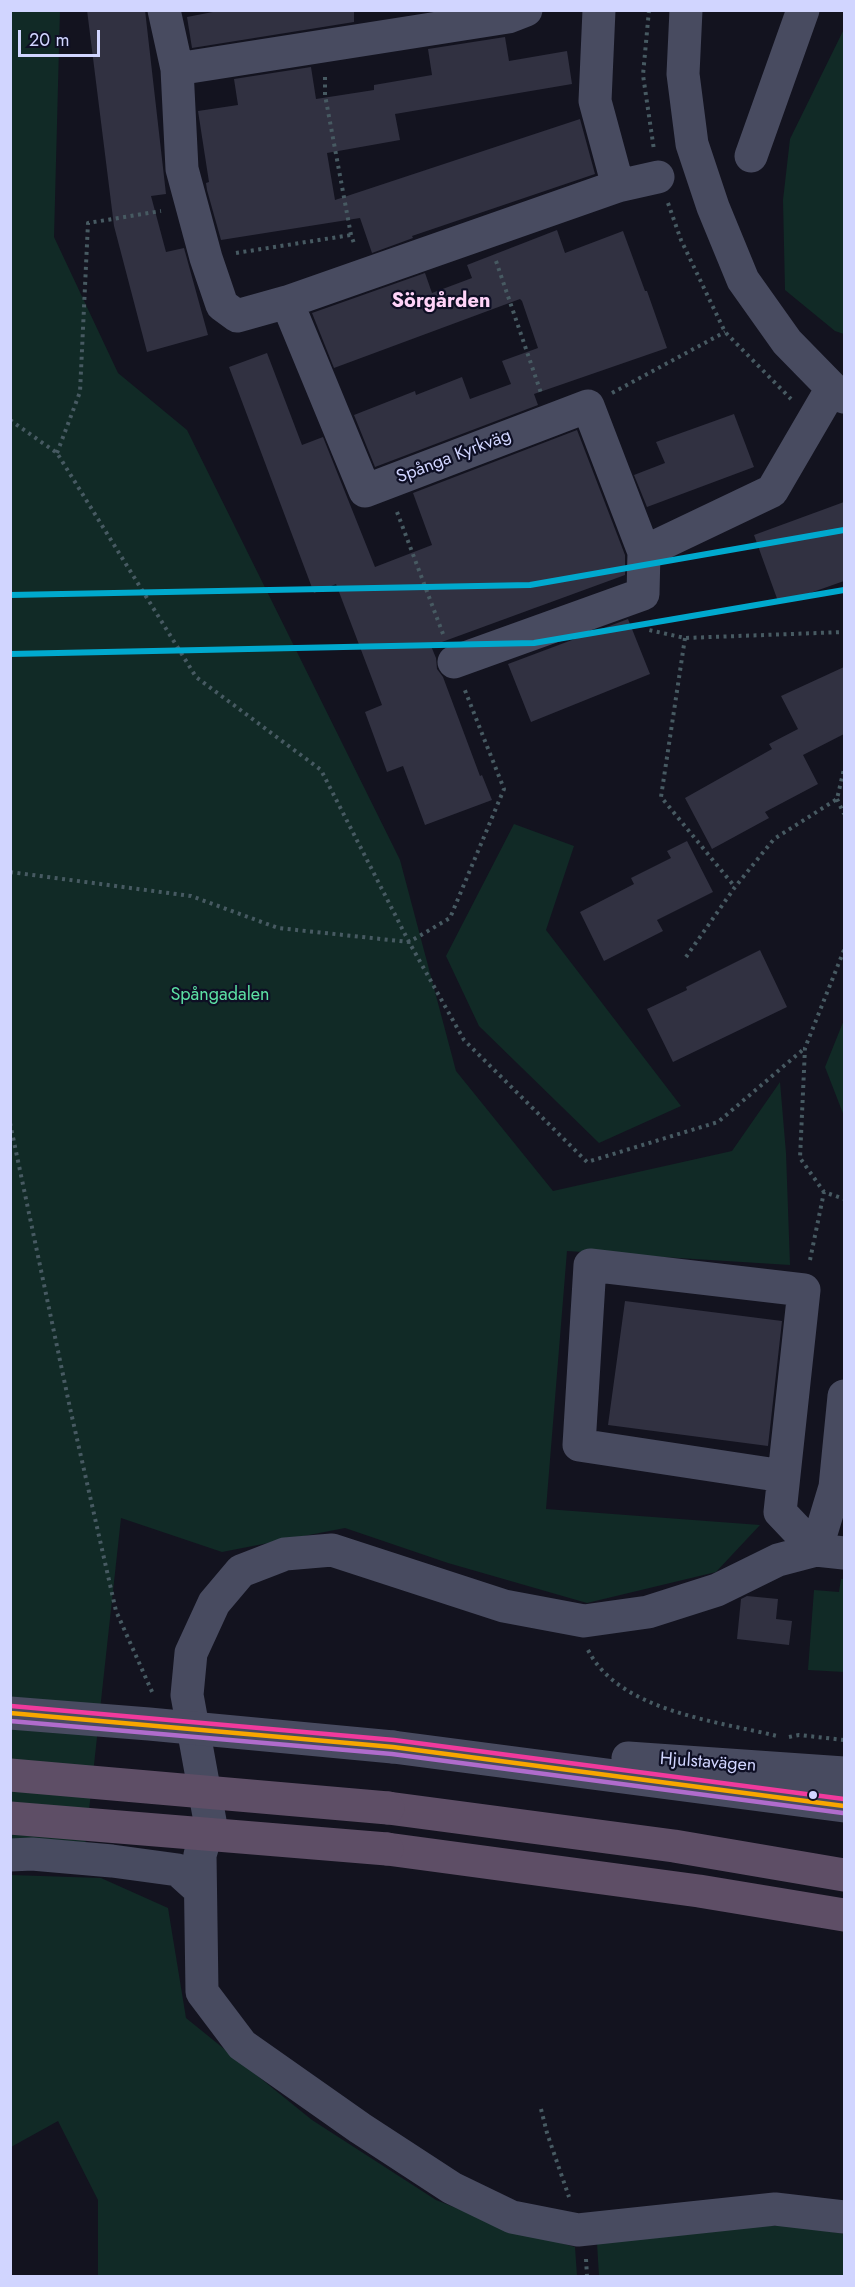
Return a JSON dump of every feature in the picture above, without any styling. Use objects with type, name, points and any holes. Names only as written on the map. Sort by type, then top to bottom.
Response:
[{"type":"highway","points":[[10,1775],[388,1808],[674,1846],[844,1875]]},
{"type":"highway","points":[[10,1818],[387,1849],[699,1891],[844,1915]]},
{"type":"street","points":[[164,10],[177,69],[182,169],[206,258],[222,305],[237,316],[287,302],[618,186],[658,177]]},
{"type":"street","points":[[177,69],[508,17],[526,10]]},
{"type":"street","points":[[598,10],[595,101],[618,186]]},
{"type":"street","points":[[644,552],[772,491],[838,393],[787,342],[743,280],[713,207],[692,144],[683,74],[686,10]]},
{"type":"street","points":[[751,156],[804,10]]},
{"type":"street","name":"Spånga Kyrkväg","points":[[287,302],[365,491],[588,406]]},
{"type":"street","points":[[454,662],[643,594],[644,552],[588,406]]},
{"type":"street","points":[[783,1476],[579,1445],[590,1265],[804,1290],[780,1512],[830,1552]]},
{"type":"street","points":[[830,1552],[840,1488],[844,1396]]},
{"type":"street","points":[[830,1552],[778,1560],[717,1590],[648,1612],[584,1621],[504,1606],[332,1550],[285,1554],[241,1571],[214,1603],[191,1653],[187,1695],[210,1821],[200,1855],[202,1992],[242,2045],[452,2188],[512,2217],[578,2230],[775,2209],[844,2217]]},
{"type":"street","name":"Hjulstavägen","points":[[10,1713],[393,1747],[844,1806]]},
{"type":"street","name":"Hjulstavägen","points":[[393,1747],[595,1756],[844,1773]]},
{"type":"street","points":[[10,1855],[32,1854],[112,1861],[178,1870],[199,1889]]},
{"type":"path","points":[[324,46],[325,95],[351,235],[366,274]]},
{"type":"path","points":[[57,453],[80,392],[88,223],[192,206]]},
{"type":"path","points":[[486,232],[550,420]]},
{"type":"path","points":[[206,258],[351,235]]},
{"type":"path","points":[[588,406],[725,332]]},
{"type":"path","points":[[10,420],[57,453],[196,677],[321,770],[409,942],[464,1040],[587,1162],[718,1122],[805,1048]]},
{"type":"path","points":[[10,872],[192,896],[278,928],[409,942],[450,918],[504,789],[386,483]]},
{"type":"path","points":[[643,594],[650,630],[685,638],[844,632]]},
{"type":"path","points":[[685,638],[661,797],[735,886]]},
{"type":"path","points":[[844,770],[837,799],[844,814]]},
{"type":"path","points":[[686,957],[735,886],[774,839],[837,799]]},
{"type":"path","points":[[844,950],[805,1048],[800,1158],[824,1192],[844,1199]]},
{"type":"path","points":[[10,1123],[116,1611],[154,1695]]},
{"type":"path","points":[[804,1290],[824,1192]]},
{"type":"path","points":[[572,1619],[596,1666],[627,1692],[677,1712],[786,1738]]},
{"type":"path","points":[[541,2109],[578,2230]]},
{"type":"green space","name":"Spångadalen","points":[[60,10],[54,237],[118,373],[187,430],[400,860],[456,1071],[553,1191],[732,1151],[780,1082],[786,1153],[790,1265],[567,1251],[546,1509],[760,1525],[716,1572],[587,1603],[448,1563],[345,1528],[222,1552],[121,1518],[85,1847],[11,1843],[10,11]]},
{"type":"green space","points":[[844,29],[844,334],[835,331],[785,290],[783,200],[790,139]]},
{"type":"green space","points":[[514,824],[574,846],[546,930],[681,1106],[599,1143],[479,1026],[446,956]]},
{"type":"green space","points":[[844,1020],[844,1116],[825,1067]]},
{"type":"green space","points":[[841,1579],[844,1579],[844,1672],[808,1670],[814,1590],[839,1592]]},
{"type":"green space","points":[[11,1875],[101,1878],[168,1908],[186,2018],[312,2120],[436,2200],[504,2227],[575,2247],[577,2276],[98,2276],[98,2200],[58,2121],[11,2147]]},
{"type":"green space","points":[[740,2226],[801,2226],[844,2234],[844,2276],[599,2276],[597,2243]]},
{"type":"building","points":[[87,10],[145,10],[166,194],[151,196],[166,252],[184,248],[208,335],[147,352],[114,226]]},
{"type":"building","points":[[223,10],[354,10],[354,22],[192,48],[187,17]]},
{"type":"building","points":[[505,37],[509,61],[567,51],[572,84],[395,114],[400,140],[327,153],[335,200],[580,119],[595,174],[412,236],[413,238],[372,253],[360,218],[221,240],[207,190],[206,183],[209,182],[198,111],[238,105],[234,79],[311,67],[316,99],[374,90],[374,85],[432,75],[428,49]]},
{"type":"building","points":[[557,230],[565,253],[623,231],[667,348],[534,394],[538,405],[375,467],[354,415],[415,391],[416,395],[462,377],[470,399],[511,384],[502,361],[538,348],[522,301],[520,299],[334,368],[312,313],[425,273],[432,293],[472,278],[467,265]]},
{"type":"building","points":[[267,353],[302,445],[323,437],[375,567],[432,545],[413,493],[577,430],[625,555],[625,575],[431,646],[436,658],[437,669],[443,677],[480,776],[482,775],[492,800],[425,825],[403,766],[387,772],[365,712],[382,705],[336,584],[314,593],[229,367]]},
{"type":"building","points":[[734,414],[754,467],[647,507],[634,475],[665,463],[656,442]]},
{"type":"building","points":[[844,502],[844,581],[779,604],[754,535]]},
{"type":"building","points":[[628,619],[650,674],[531,722],[508,664]]},
{"type":"building","points":[[844,667],[844,734],[803,755],[818,784],[765,812],[769,818],[712,849],[685,798],[772,749],[769,744],[798,729],[781,696]]},
{"type":"building","points":[[687,841],[713,892],[657,920],[663,931],[604,961],[580,912],[634,884],[631,878],[671,858],[667,851]]},
{"type":"building","points":[[760,950],[787,1007],[673,1062],[647,1009]]},
{"type":"building","points":[[625,1301],[782,1321],[768,1446],[608,1425]]},
{"type":"building","points":[[747,1596],[778,1599],[776,1619],[792,1621],[789,1645],[737,1639],[741,1599]]},
{"type":"transit line","points":[[10,595],[530,585],[844,530]]},
{"type":"transit line","points":[[10,654],[534,643],[844,590]]},
{"type":"transit line","points":[[11,1706],[394,1740],[844,1799]]},
{"type":"transit line","points":[[10,1713],[393,1747],[844,1806]]},
{"type":"transit line","points":[[10,1721],[392,1754],[843,1813]]},
{"type":"district","name":"Sörgården","points":[[441,302]]}]
